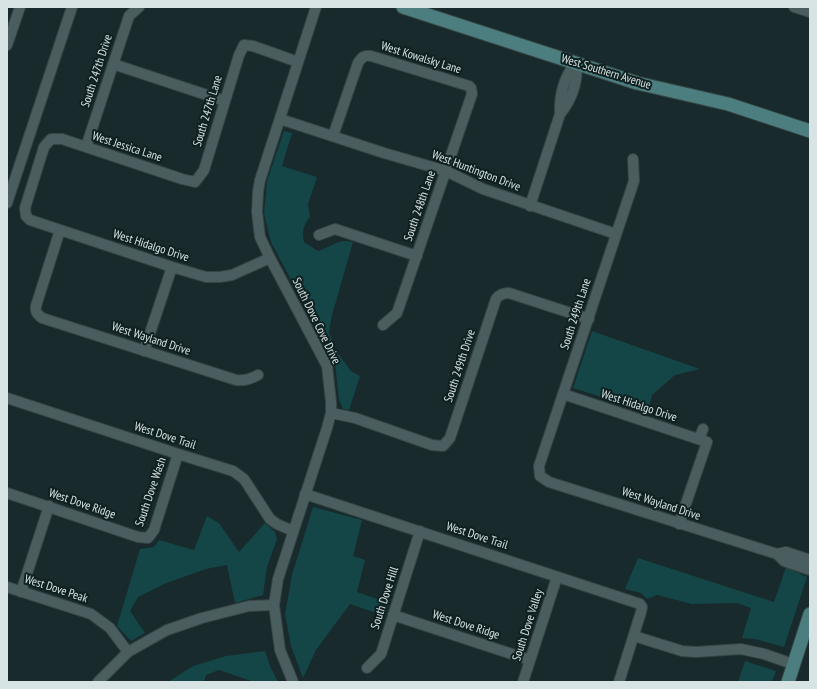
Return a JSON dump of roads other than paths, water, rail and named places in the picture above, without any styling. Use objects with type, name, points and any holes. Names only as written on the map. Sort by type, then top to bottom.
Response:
[{"type":"main road","name":"West Southern Avenue","points":[[404,7],[637,83],[728,104],[810,131]]},
{"type":"main road","points":[[788,682],[810,614]]},
{"type":"street","points":[[7,45],[20,7]]},
{"type":"street","points":[[7,203],[72,7]]},
{"type":"street","name":"South 247th Drive","points":[[86,147],[112,64],[130,16],[139,7]]},
{"type":"street","name":"South Dove Cove Drive","points":[[293,682],[280,650],[274,605],[278,579],[331,413],[331,402],[326,366],[260,237],[257,212],[258,192],[316,7]]},
{"type":"street","points":[[794,7],[810,12]]},
{"type":"street","name":"South 247th Lane","points":[[195,182],[204,170],[239,55],[244,45],[253,46],[298,62]]},
{"type":"street","name":"West Kowalsky Lane","points":[[333,136],[358,63],[362,57],[371,56],[417,69],[469,86],[471,88]]},
{"type":"street","points":[[530,206],[560,114],[568,105],[578,74],[576,63]]},
{"type":"street","points":[[112,64],[225,101]]},
{"type":"street","name":"South 248th Lane","points":[[383,325],[397,313],[472,94],[471,88]]},
{"type":"street","name":"West Huntington Drive","points":[[280,119],[384,153],[446,171],[483,190],[616,234]]},
{"type":"street","name":"West Jessica Lane","points":[[26,216],[25,208],[44,147],[50,139],[62,140],[86,147],[195,182]]},
{"type":"street","name":"South 249th Lane","points":[[540,476],[539,466],[634,181],[633,159]]},
{"type":"street","name":"West Hidalgo Drive","points":[[26,216],[30,220],[206,277],[232,275],[270,258]]},
{"type":"street","name":"West Wayland Drive","points":[[60,230],[36,306],[36,314],[42,318],[236,380],[249,379],[258,375]]},
{"type":"street","points":[[319,235],[335,230],[417,256]]},
{"type":"street","points":[[144,350],[172,267]]},
{"type":"street","name":"South 249th Drive","points":[[331,413],[355,418],[432,445],[443,446],[450,438],[496,299],[501,295],[509,293],[588,319]]},
{"type":"street","name":"West Hidalgo Drive","points":[[563,394],[703,441]]},
{"type":"street","name":"West Dove Trail","points":[[7,398],[233,471],[244,479],[270,519],[293,531]]},
{"type":"street","points":[[679,524],[703,441],[703,429]]},
{"type":"street","name":"South Dove Wash","points":[[148,538],[154,530],[178,454]]},
{"type":"street","name":"West Wayland Drive","points":[[540,476],[549,482],[679,524],[777,554],[786,552],[810,560]]},
{"type":"street","name":"West Dove Ridge","points":[[7,493],[138,537],[148,538]]},
{"type":"street","name":"West Dove Trail","points":[[305,494],[640,604],[642,607],[642,612],[634,636]]},
{"type":"street","points":[[21,592],[49,506]]},
{"type":"street","name":"South Dove Hill","points":[[367,668],[380,654],[420,532]]},
{"type":"street","name":"West Wayland Drive","points":[[777,554],[784,562],[810,570]]},
{"type":"street","name":"South Dove Valley","points":[[523,682],[558,577]]},
{"type":"street","name":"West Dove Peak","points":[[7,587],[91,614],[110,628],[128,652]]},
{"type":"street","points":[[98,682],[128,652],[167,630],[202,618],[249,606],[274,605]]},
{"type":"street","name":"West Dove Ridge","points":[[393,615],[530,660]]},
{"type":"street","points":[[619,682],[634,636],[682,651],[696,652],[741,649],[764,654],[794,664]]}]
